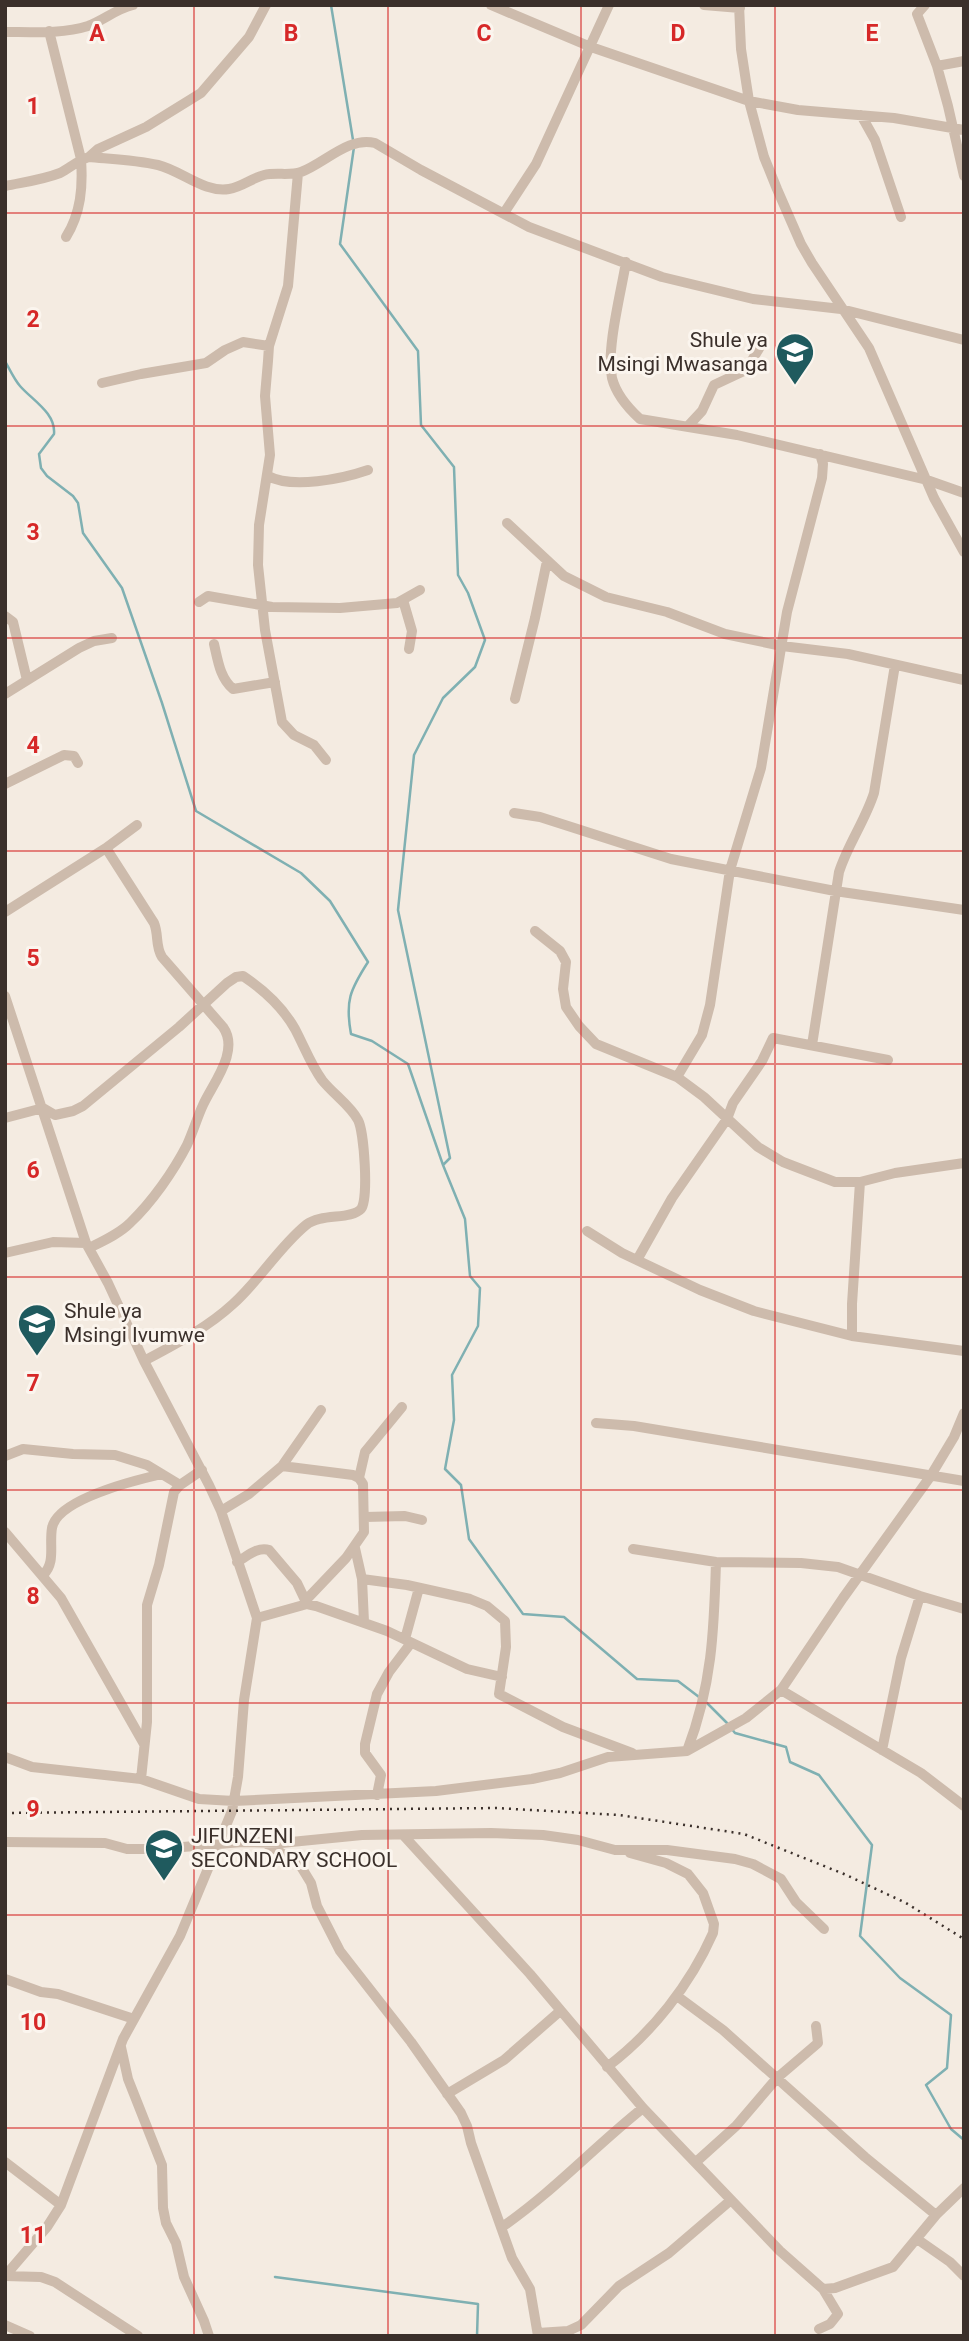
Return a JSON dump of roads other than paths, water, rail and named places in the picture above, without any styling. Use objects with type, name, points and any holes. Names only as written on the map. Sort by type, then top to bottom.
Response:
[{"type":"street","points":[[5,32],[84,27],[110,10],[133,5]]},
{"type":"street","points":[[5,186],[47,178],[72,167],[99,149],[146,127],[201,93],[249,37],[266,5]]},
{"type":"street","points":[[491,5],[591,47],[749,102],[799,110],[925,122],[959,129]]},
{"type":"street","points":[[504,213],[536,164],[609,5]]},
{"type":"street","points":[[704,5],[739,6],[741,49],[749,102],[764,157],[801,244],[869,348],[927,480],[964,552]]},
{"type":"street","points":[[921,7],[918,14],[920,23],[959,129],[964,176]]},
{"type":"street","points":[[49,31],[85,158],[79,204],[66,237]]},
{"type":"street","points":[[937,66],[964,61]]},
{"type":"street","points":[[861,115],[875,140],[901,217]]},
{"type":"street","points":[[85,158],[158,165],[219,190],[241,186],[259,176],[298,173],[361,141],[368,141],[545,234],[662,277],[728,294],[841,309],[964,340]]},
{"type":"street","points":[[298,173],[288,286],[269,346],[265,396],[270,445],[258,547],[262,605],[282,722],[294,736],[314,745],[326,760]]},
{"type":"street","points":[[626,262],[611,356],[612,377],[617,391],[640,419],[689,425],[820,454],[927,480],[964,494]]},
{"type":"street","points":[[102,383],[141,373],[206,363],[243,342],[269,346]]},
{"type":"street","points":[[689,425],[702,411],[714,385],[746,370],[763,342]]},
{"type":"street","points":[[677,1077],[702,1035],[710,1005],[730,870],[761,768],[787,612],[822,478],[823,464],[820,454]]},
{"type":"street","points":[[268,476],[291,483],[354,475],[368,470]]},
{"type":"street","points":[[507,523],[564,576],[606,597],[667,611],[725,634],[782,646],[848,654],[964,680]]},
{"type":"street","points":[[515,699],[536,618],[547,561]]},
{"type":"street","points":[[199,601],[208,596],[272,607],[340,608],[386,605],[403,600],[420,590]]},
{"type":"street","points":[[403,600],[412,631],[409,649]]},
{"type":"street","points":[[5,616],[12,622],[26,680]]},
{"type":"street","points":[[5,694],[79,648],[94,641],[112,638]]},
{"type":"street","points":[[214,644],[219,669],[227,685],[233,689],[275,682]]},
{"type":"street","points":[[812,1045],[835,891],[846,851],[869,810],[874,793],[895,665]]},
{"type":"street","points":[[5,784],[64,755],[74,756],[79,762]]},
{"type":"street","points":[[514,813],[540,817],[671,859],[835,891],[964,910]]},
{"type":"street","points":[[5,912],[106,848],[137,825]]},
{"type":"street","points":[[5,1253],[53,1242],[88,1245],[117,1233],[140,1212],[188,1143],[203,1105],[222,1069],[229,1042],[223,1027],[158,951],[154,923],[106,848]]},
{"type":"street","points":[[535,931],[560,951],[566,962],[563,989],[566,1007],[596,1044],[677,1077],[704,1097],[758,1147],[783,1162],[835,1182],[860,1182],[895,1173],[964,1163]]},
{"type":"street","points":[[5,1118],[43,1108],[55,1115],[63,1115],[83,1106],[179,1027],[227,983],[243,976],[273,999],[283,1011],[317,1072],[360,1123],[364,1202],[356,1213],[322,1217],[306,1225],[235,1303],[144,1362]]},
{"type":"street","points":[[5,996],[88,1245],[144,1362],[221,1511],[257,1618],[244,1700],[234,1801],[218,1844],[180,1936],[121,2044],[61,2206],[47,2227],[5,2276]]},
{"type":"street","points":[[638,1260],[672,1198],[727,1119],[733,1103],[762,1061],[773,1038],[888,1060]]},
{"type":"street","points":[[852,1336],[860,1182]]},
{"type":"street","points":[[587,1231],[638,1260],[744,1307],[852,1336],[964,1351]]},
{"type":"street","points":[[257,1618],[306,1603],[355,1548],[363,1532],[365,1517],[363,1484],[359,1478],[365,1452],[402,1407]]},
{"type":"street","points":[[221,1511],[249,1494],[282,1466],[321,1410]]},
{"type":"street","points":[[5,1757],[26,1766],[141,1779],[199,1799],[234,1801],[436,1791],[532,1779],[608,1757],[634,1754],[656,1756],[687,1751],[746,1718],[781,1690],[930,1477],[954,1437],[964,1413]]},
{"type":"street","points":[[596,1423],[634,1426],[762,1446],[964,1481]]},
{"type":"street","points":[[5,1456],[23,1449],[115,1455],[147,1465],[180,1485]]},
{"type":"street","points":[[282,1466],[359,1478]]},
{"type":"street","points":[[141,1779],[147,1722],[147,1605],[159,1565],[174,1492],[202,1470]]},
{"type":"street","points":[[43,1576],[51,1566],[52,1527],[63,1511],[102,1491],[162,1474]]},
{"type":"street","points":[[365,1517],[405,1516],[422,1520]]},
{"type":"street","points":[[5,1532],[61,1598],[144,1744]]},
{"type":"street","points":[[355,1548],[362,1579],[364,1622]]},
{"type":"street","points":[[634,1549],[716,1562],[811,1564],[860,1574],[964,1609]]},
{"type":"street","points":[[237,1562],[257,1550],[269,1550],[297,1583],[306,1603],[364,1622],[467,1669],[502,1677]]},
{"type":"street","points":[[687,1751],[699,1720],[708,1681],[716,1562]]},
{"type":"street","points":[[362,1579],[470,1599],[487,1606],[505,1621],[506,1647],[499,1692],[504,1698],[563,1727],[634,1754]]},
{"type":"street","points":[[377,1795],[381,1774],[365,1753],[365,1744],[377,1695],[408,1641],[419,1588]]},
{"type":"street","points":[[882,1750],[901,1658],[920,1596]]},
{"type":"street","points":[[781,1690],[921,1773],[964,1806]]},
{"type":"street","points":[[5,1842],[105,1843],[138,1849],[281,1843],[362,1835],[517,1833],[578,1840],[652,1858],[682,1870],[703,1893],[714,1924],[713,1933],[677,1996],[640,2039],[607,2067]]},
{"type":"street","points":[[404,1836],[530,1974],[559,2012],[643,2108],[780,2251],[823,2289],[838,2314],[830,2324],[819,2329]]},
{"type":"street","points":[[263,1842],[300,1865],[311,1883],[317,1906],[340,1951],[396,2021],[467,2126],[512,2258],[530,2289],[538,2334],[568,2331],[581,2325],[619,2286],[669,2253],[731,2200]]},
{"type":"street","points":[[615,1850],[667,1850],[753,1864],[781,1879],[796,1902],[824,1929]]},
{"type":"street","points":[[5,1979],[134,2020]]},
{"type":"street","points":[[677,1996],[723,2030],[865,2157],[936,2214]]},
{"type":"street","points":[[447,2094],[504,2060],[559,2012]]},
{"type":"street","points":[[696,2162],[736,2126],[777,2078],[818,2043],[816,2026]]},
{"type":"street","points":[[121,2044],[128,2079],[162,2165],[166,2223],[176,2244],[184,2277],[209,2336]]},
{"type":"street","points":[[502,2227],[526,2210],[643,2108]]},
{"type":"street","points":[[5,2162],[61,2206]]},
{"type":"street","points":[[823,2289],[835,2288],[892,2267],[936,2214],[964,2188]]},
{"type":"street","points":[[917,2239],[950,2262],[964,2276]]},
{"type":"street","points":[[5,2276],[41,2277],[55,2282],[138,2336]]},
{"type":"street","points":[[5,2325],[30,2336]]},
{"type":"waterway","points":[[331,5],[353,140]]},
{"type":"waterway","points":[[354,147],[340,244],[418,351],[421,425],[454,467],[458,575],[468,593],[485,640],[475,667],[443,698],[414,755],[398,910],[450,1158],[443,1165]]},
{"type":"waterway","points":[[5,361],[18,383],[42,407],[54,426],[54,434],[39,454],[41,468],[78,503],[83,533],[122,588],[196,811],[301,873],[330,901],[368,962],[357,980],[349,1004],[351,1034],[372,1041],[408,1064],[465,1219],[470,1276],[480,1288],[478,1326],[452,1375],[454,1420],[445,1469],[461,1485],[469,1539],[523,1614],[564,1617],[637,1679],[678,1681],[699,1697]]},
{"type":"waterway","points":[[707,1703],[727,1723]]},
{"type":"waterway","points":[[731,1728],[735,1733],[786,1747],[790,1762],[819,1775],[872,1845],[860,1936],[900,1978],[951,2015],[947,2068],[926,2085],[951,2129],[964,2140]]},
{"type":"waterway","points":[[275,2277],[478,2304],[477,2336]]},
{"type":"railway","points":[[5,1813],[496,1808],[619,1815],[744,1834],[844,1874],[906,1903],[964,1939]]},
{"type":"place","name":"Shule ya Msingi Mwasanga","points":[[795,386]]},
{"type":"place","name":"Shule ya Msingi Ivumwe","points":[[37,1357]]},
{"type":"place","name":"JIFUNZENI SECONDARY SCHOOL","points":[[164,1882]]}]
